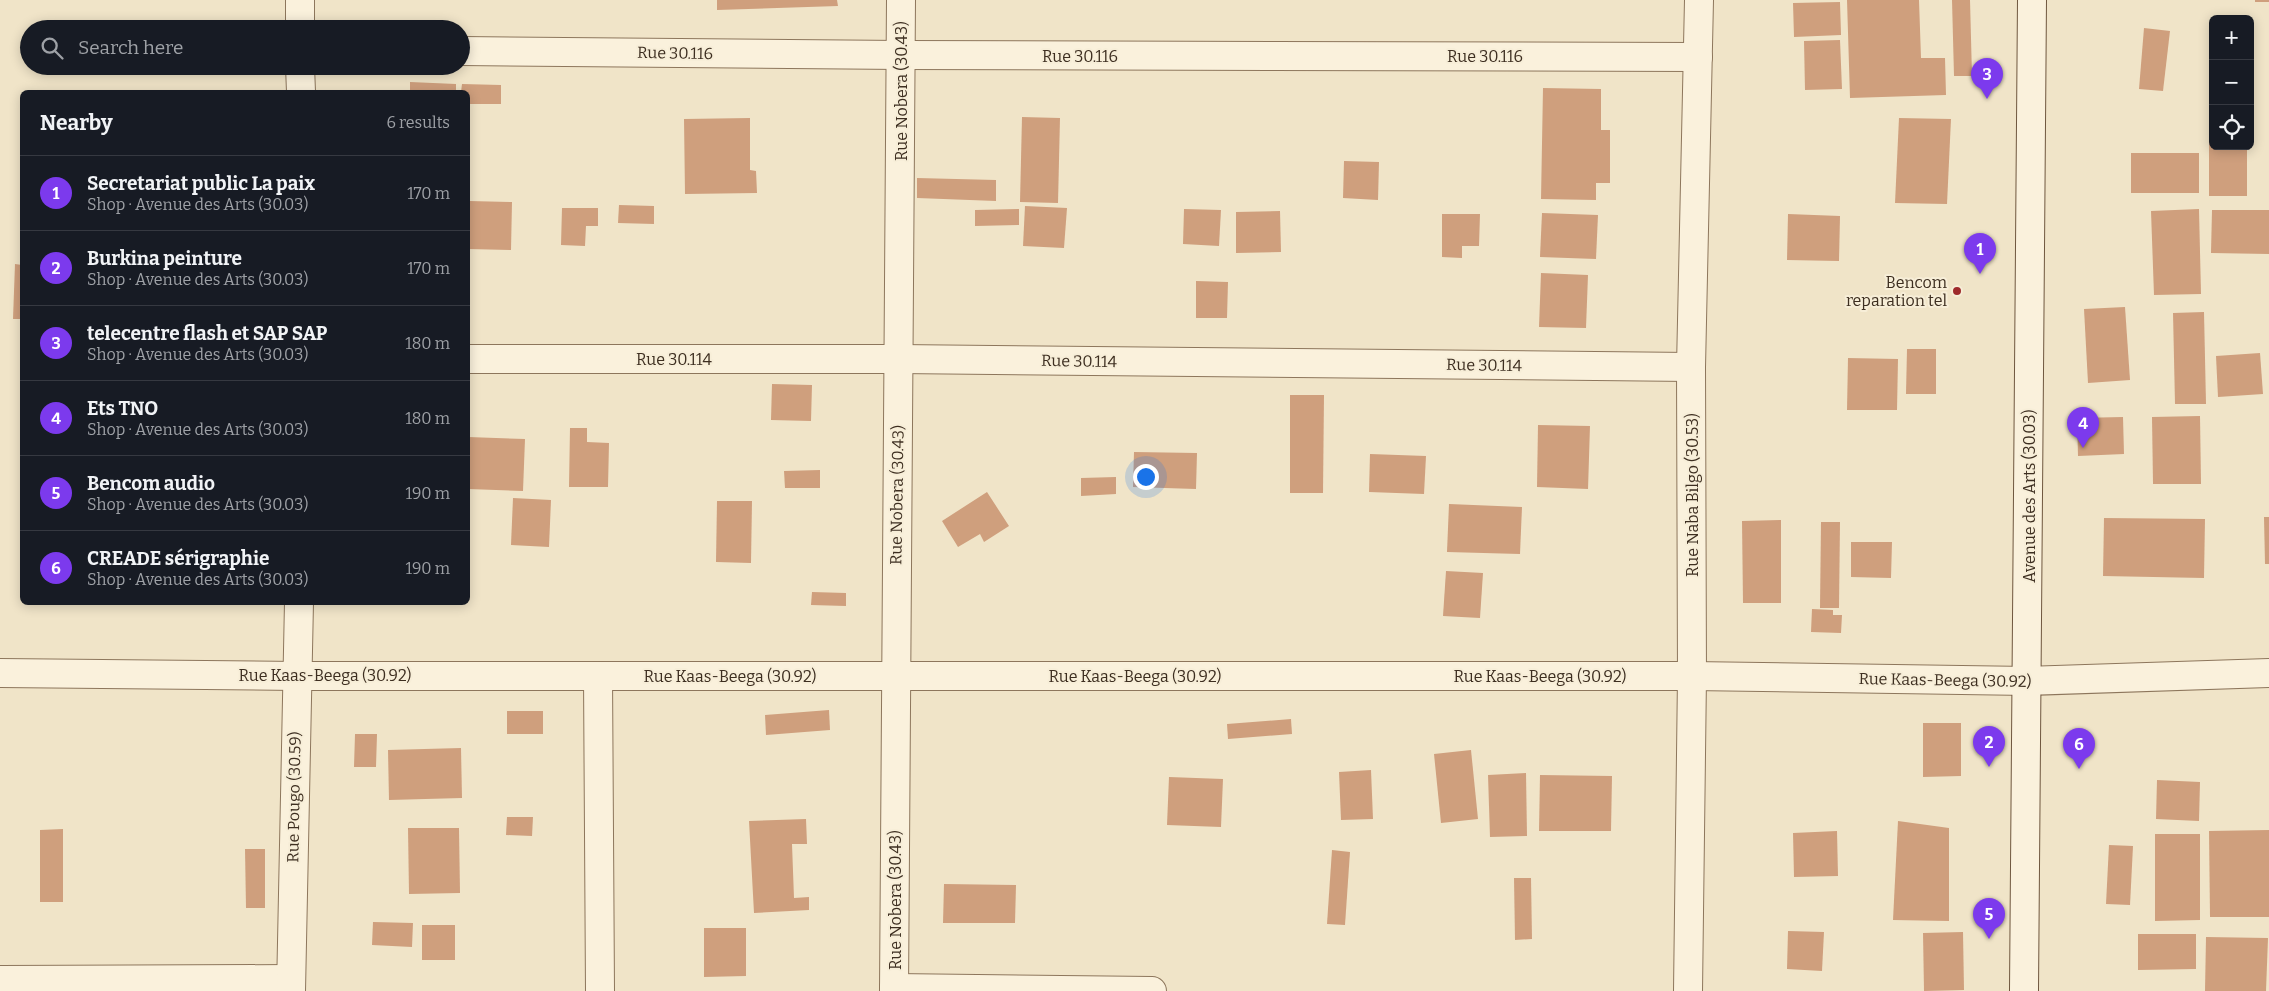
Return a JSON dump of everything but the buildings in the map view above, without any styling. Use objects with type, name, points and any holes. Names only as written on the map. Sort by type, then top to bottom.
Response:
[{"type":"street","points":[[300,0],[300,20]]},
{"type":"street","name":"Rue Nobera (30.43)","points":[[894,989],[901,0]]},
{"type":"street","name":"Rue Naba Bilgo (30.53)","points":[[1688,991],[1692,676],[1691,367],[1699,0]]},
{"type":"street","name":"Avenue des Arts (30.03)","points":[[2024,991],[2028,682],[2032,0]]},
{"type":"street","name":"Rue 30.116","points":[[470,51],[902,55],[1698,57]]},
{"type":"street","points":[[300,75],[301,90]]},
{"type":"street","name":"Rue 30.114","points":[[470,360],[898,359],[1691,367]]},
{"type":"street","name":"Rue Pougo (30.59)","points":[[291,985],[299,605]]},
{"type":"street","name":"Rue Kaas-Beega (30.92)","points":[[0,673],[297,676],[1692,676],[2028,682],[2269,673]]},
{"type":"street","points":[[598,676],[600,991]]},
{"type":"street","points":[[0,980],[291,985]]},
{"type":"street","points":[[894,989],[1152,991]]},
{"type":"place","name":"telecentre flash et SAP SAP","points":[[1987,99]]},
{"type":"place","name":"Secretariat public La paix","points":[[1980,274]]},
{"type":"place","name":"Bencom reparation tel","points":[[1957,291]]},
{"type":"place","name":"Ets TNO","points":[[2083,448]]},
{"type":"place","name":"Burkina peinture","points":[[1989,767]]},
{"type":"place","name":"CREADE sérigraphie","points":[[2079,769]]},
{"type":"place","name":"Bencom audio","points":[[1989,939]]}]
